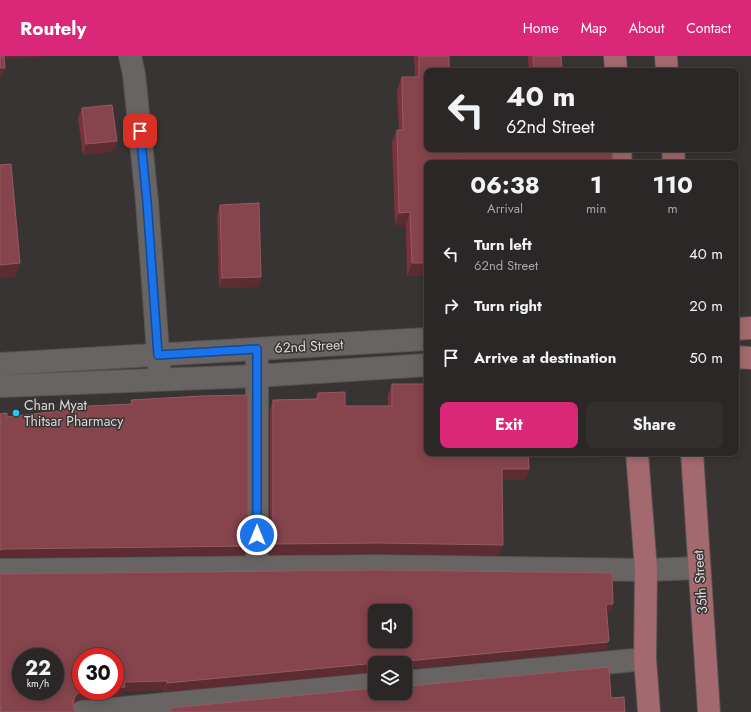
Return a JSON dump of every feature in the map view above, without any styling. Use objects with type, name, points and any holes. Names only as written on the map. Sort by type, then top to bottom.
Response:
[{"type":"main road","points":[[615,56],[616,68]]},
{"type":"main road","points":[[666,56],[667,68]]},
{"type":"main road","points":[[739,329],[751,328]]},
{"type":"main road","points":[[739,358],[751,358]]},
{"type":"main road","points":[[637,456],[646,570],[645,659],[649,712]]},
{"type":"main road","name":"35th Street","points":[[692,456],[709,712]]},
{"type":"street","points":[[130,56],[134,74],[147,202],[160,379]]},
{"type":"street","name":"62nd Street","points":[[0,364],[424,339]]},
{"type":"street","points":[[257,349],[257,567]]},
{"type":"street","name":"62nd Street","points":[[0,386],[256,376],[424,365]]},
{"type":"street","points":[[0,570],[376,566],[646,570],[699,568]]},
{"type":"street","points":[[412,681],[645,659]]},
{"type":"street","points":[[82,712],[368,685]]},
{"type":"building","points":[[0,56],[4,56],[5,68],[0,68]]},
{"type":"building","points":[[419,56],[449,56],[449,68],[424,68],[424,152],[612,152],[613,160],[424,160],[424,263],[412,263],[410,212],[399,213],[397,130],[403,130],[402,77],[419,77]]},
{"type":"building","points":[[533,56],[561,56],[562,68],[534,68]]},
{"type":"building","points":[[112,105],[117,141],[86,144],[82,108]]},
{"type":"building","points":[[11,164],[20,263],[0,265],[0,165]]},
{"type":"building","points":[[259,203],[261,277],[222,278],[220,205]]},
{"type":"building","points":[[392,384],[424,384],[424,456],[528,456],[529,469],[502,469],[503,545],[380,543],[273,544],[273,400],[318,399],[318,393],[345,392],[345,406],[392,406]]},
{"type":"building","points":[[248,395],[248,546],[0,550],[0,414],[7,413],[7,417],[68,410],[68,407],[132,404],[131,400]]},
{"type":"building","points":[[379,570],[612,573],[613,604],[606,604],[608,642],[412,661],[412,656],[368,656],[368,664],[167,683],[167,681],[124,682],[124,648],[72,648],[72,700],[74,700],[73,704],[77,712],[1,712],[0,573]]},
{"type":"building","points":[[609,667],[611,698],[624,697],[625,712],[171,712],[170,708],[368,689],[368,700],[412,700],[412,686]]},
{"type":"place","name":"Chan Myat Thitsar Pharmacy","points":[[16,413]]},
{"type":"route","points":[[140,131],[147,202],[158,355],[257,349],[257,535]]}]
